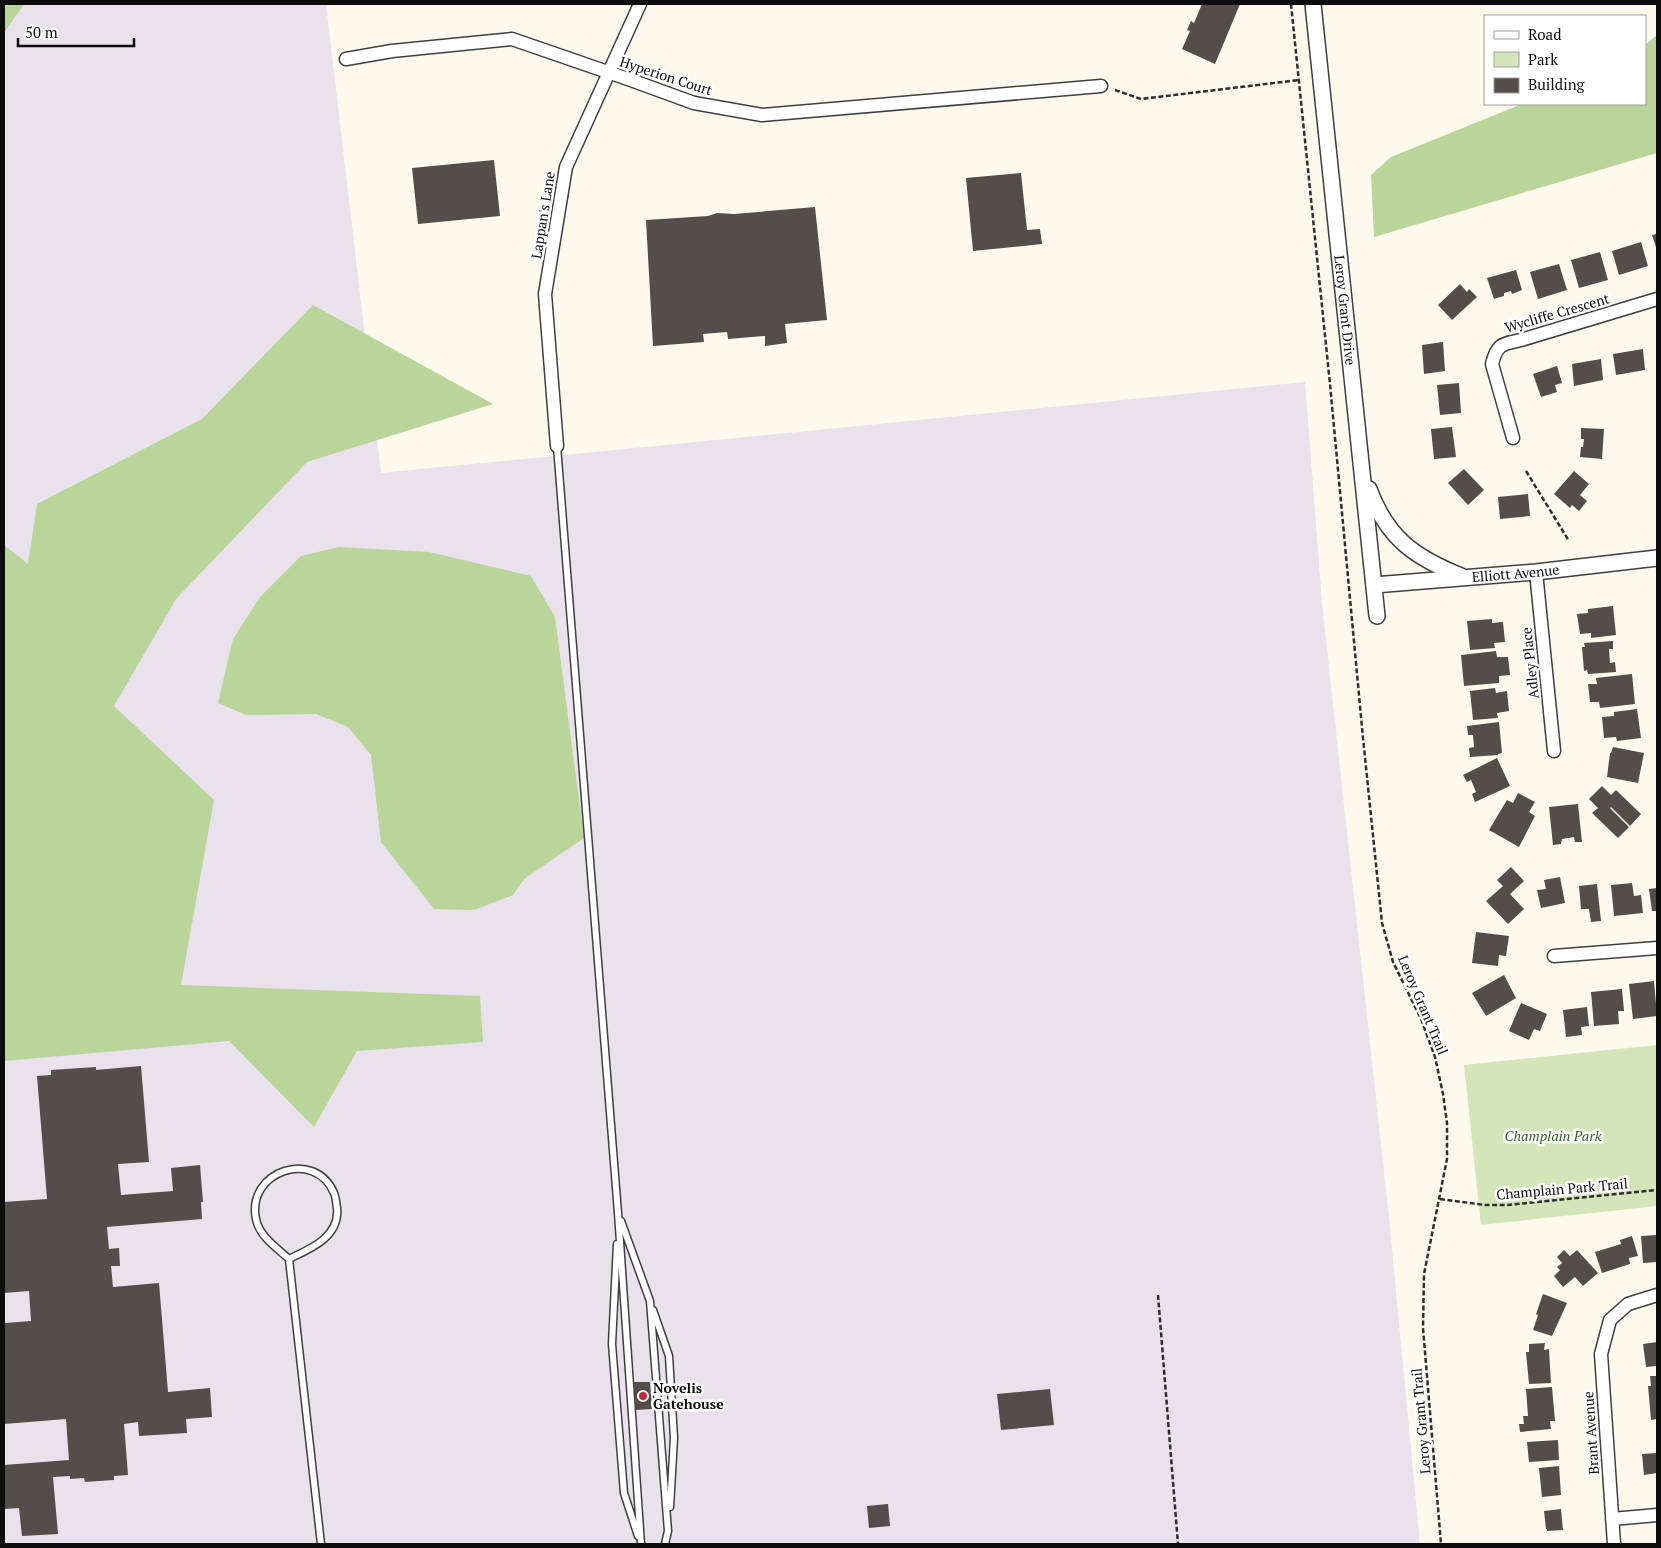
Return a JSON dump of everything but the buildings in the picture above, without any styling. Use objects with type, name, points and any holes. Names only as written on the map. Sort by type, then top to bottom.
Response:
[{"type":"street","name":"Lappan's Lane","points":[[557,446],[545,294],[566,167],[640,4]]},
{"type":"street","name":"Leroy Grant Drive","points":[[1313,4],[1377,616]]},
{"type":"street","name":"Hyperion Court","points":[[346,59],[392,51],[512,39],[694,103],[762,115],[1102,86]]},
{"type":"street","name":"Wycliffe Crescent","points":[[1513,438],[1492,364],[1495,352],[1499,348],[1504,344],[1657,299]]},
{"type":"street","points":[[1362,467],[1375,503],[1391,531],[1403,543],[1436,566],[1465,577]]},
{"type":"street","name":"Elliott Avenue","points":[[1374,585],[1536,572],[1657,558]]},
{"type":"street","name":"Adley Place","points":[[1536,572],[1554,751]]},
{"type":"street","points":[[1554,956],[1657,948]]},
{"type":"street","name":"Brant Avenue","points":[[1614,1544],[1601,1354],[1610,1320],[1628,1304],[1657,1295]]},
{"type":"street","points":[[1612,1519],[1657,1514]]},
{"type":"lane","points":[[557,446],[618,1213],[641,1544]]},
{"type":"lane","points":[[289,1259],[315,1246],[328,1236],[338,1216],[335,1193],[323,1178],[306,1169],[285,1169],[266,1180],[255,1200],[256,1219],[264,1237],[289,1259],[321,1544]]},
{"type":"lane","points":[[618,1213],[669,1356],[674,1438],[668,1531],[665,1544]]},
{"type":"lane","points":[[618,1213],[612,1344],[624,1493],[641,1544]]},
{"type":"lane","points":[[650,1301],[668,1531]]},
{"type":"path","name":"Leroy Grant Trail","points":[[1291,4],[1382,923],[1393,962],[1428,1037],[1435,1057],[1447,1123],[1447,1159],[1424,1274],[1422,1300],[1441,1544]]},
{"type":"path","points":[[1102,86],[1141,99],[1300,80]]},
{"type":"path","points":[[1526,471],[1569,541]]},
{"type":"path","name":"Champlain Park Trail","points":[[1440,1199],[1484,1205],[1508,1205],[1657,1190]]},
{"type":"path","points":[[1158,1294],[1178,1544]]},
{"type":"shaded area","points":[[4,4],[326,4],[381,473],[1305,382],[1322,603],[1389,1218],[1420,1544],[4,1544]]},
{"type":"green space","points":[[4,4],[24,4],[4,33]]},
{"type":"green space","points":[[1657,35],[1657,153],[1374,237],[1371,175],[1391,157],[1520,105],[1646,105],[1646,44]]},
{"type":"green space","points":[[313,305],[493,404],[307,462],[176,599],[114,706],[214,800],[181,985],[480,996],[483,1042],[357,1051],[314,1127],[229,1041],[4,1061],[4,545],[28,564],[37,504],[202,419]]},
{"type":"green space","points":[[339,547],[429,552],[531,576],[555,617],[584,838],[524,879],[513,895],[474,910],[434,909],[381,842],[371,755],[348,727],[316,714],[246,715],[218,703],[233,639],[260,597],[301,556]]},
{"type":"green space","name":"Champlain Park","points":[[1657,1045],[1657,1206],[1481,1225],[1464,1065]]},
{"type":"place","name":"Novelis Gatehouse","points":[[643,1396]]}]
